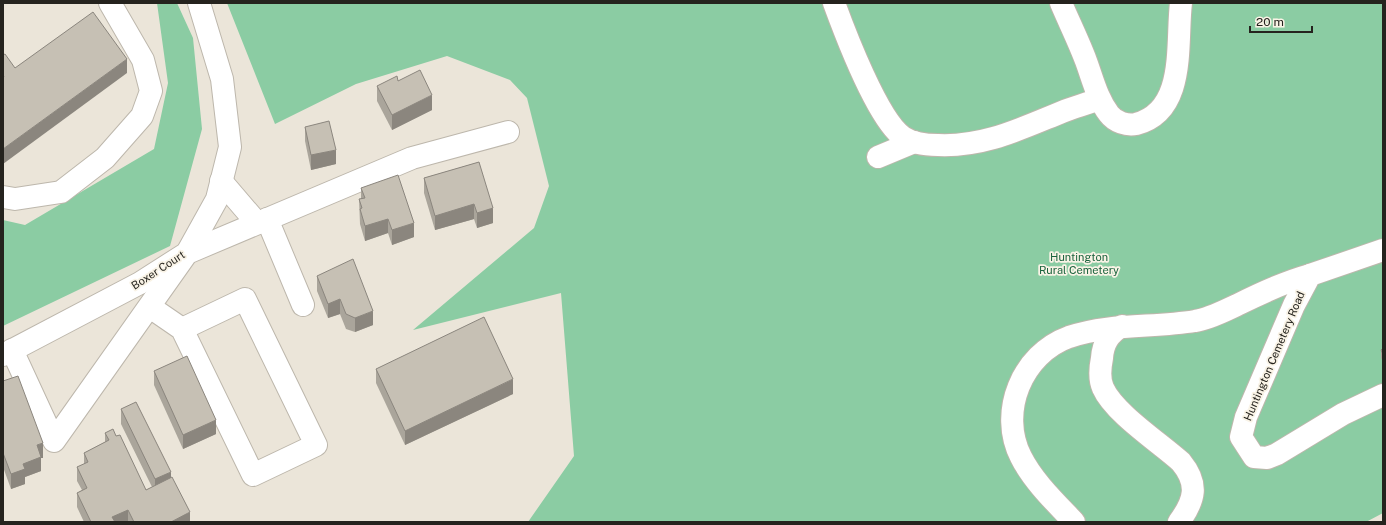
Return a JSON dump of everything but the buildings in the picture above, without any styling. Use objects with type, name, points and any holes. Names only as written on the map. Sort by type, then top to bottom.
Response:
[{"type":"street","points":[[3,197],[15,199],[61,192],[105,158],[142,116],[151,90],[144,60],[110,3]]},
{"type":"street","name":"Boxer Court","points":[[7,352],[140,283],[187,253],[217,199],[230,147],[222,79],[199,3]]},
{"type":"street","points":[[834,3],[856,59],[890,125],[902,137],[914,142],[952,146],[977,143],[1015,131],[1099,99]]},
{"type":"street","points":[[1061,3],[1086,61],[1099,99],[1110,116],[1121,123],[1134,124],[1148,120],[1162,109],[1171,94],[1176,75],[1181,3]]},
{"type":"street","points":[[7,352],[54,441],[150,308],[187,253],[412,158],[508,132]]},
{"type":"street","points":[[878,157],[914,142]]},
{"type":"street","points":[[221,181],[262,221],[303,305]]},
{"type":"street","name":"Huntington Cemetery Road","points":[[1074,522],[1037,481],[1020,456],[1012,425],[1014,398],[1019,385],[1033,362],[1049,349],[1069,338],[1122,326],[1196,321],[1230,308],[1274,287],[1383,250]]},
{"type":"street","name":"Huntington Cemetery Road","points":[[1310,275],[1294,306],[1246,417],[1241,437],[1245,446],[1254,457],[1267,458],[1277,454],[1343,414],[1383,395]]},
{"type":"street","points":[[150,308],[182,329],[253,475],[316,445],[245,299],[182,329]]},
{"type":"street","points":[[1122,326],[1112,332],[1102,350],[1101,378],[1104,388],[1117,408],[1181,462],[1187,469],[1191,477],[1193,496],[1185,514],[1179,522]]},
{"type":"green space","points":[[157,3],[177,3],[193,38],[202,129],[170,246],[3,326],[3,220],[25,225],[154,149],[168,83]]},
{"type":"green space","name":"Huntington Rural Cemetery","points":[[227,3],[1383,3],[1383,513],[1366,522],[528,522],[574,456],[561,293],[413,330],[534,228],[549,186],[527,98],[510,80],[447,56],[356,84],[275,124]]}]
